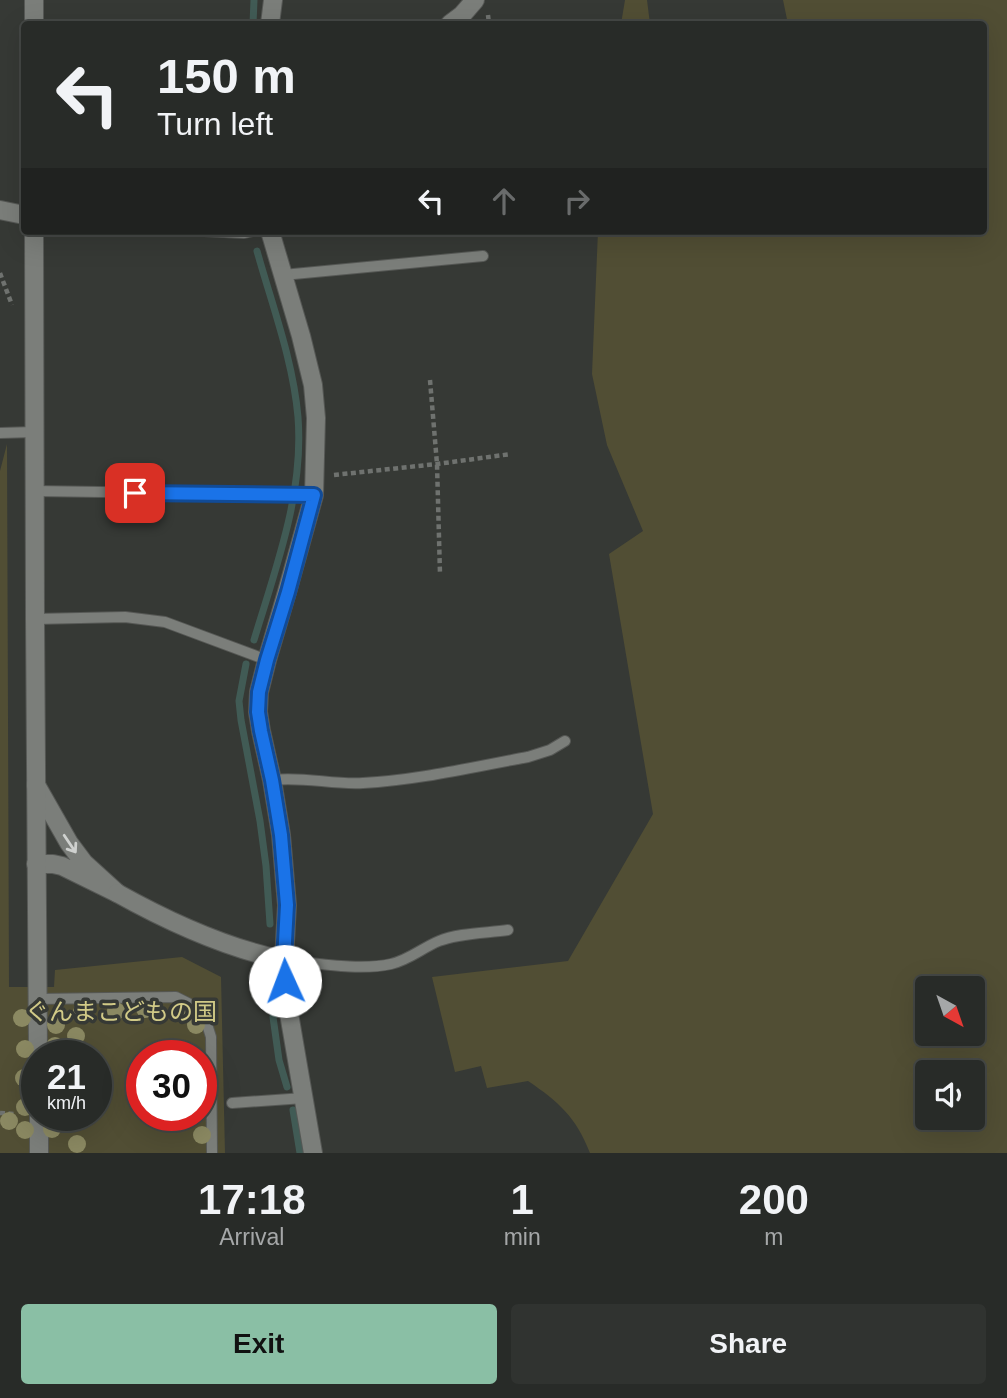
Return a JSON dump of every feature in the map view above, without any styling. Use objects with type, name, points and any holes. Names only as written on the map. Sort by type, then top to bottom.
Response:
[{"type":"street","points":[[33,0],[34,21]]},
{"type":"street","points":[[270,21],[273,0]]},
{"type":"street","points":[[454,21],[475,0]]},
{"type":"street","points":[[0,210],[21,214]]},
{"type":"street","points":[[34,235],[38,1040]]},
{"type":"street","points":[[271,235],[301,335],[313,385],[316,418],[314,495],[267,660],[259,692],[258,712],[281,835],[287,905],[284,960],[288,1010],[313,1153]]},
{"type":"street","points":[[36,785],[69,843],[84,863],[117,893]]},
{"type":"street","points":[[36,864],[62,866],[144,908],[214,939],[284,960]]},
{"type":"street","points":[[39,1131],[39,1153]]},
{"type":"lane","points":[[283,275],[483,256]]},
{"type":"lane","points":[[0,433],[34,432]]},
{"type":"lane","points":[[34,491],[314,495]]},
{"type":"lane","points":[[35,619],[125,617],[165,622],[267,660]]},
{"type":"lane","points":[[272,780],[286,778],[359,783],[387,782],[528,757],[550,750],[565,741]]},
{"type":"lane","points":[[284,960],[370,967],[408,959],[451,937],[508,930]]},
{"type":"lane","points":[[37,999],[176,997],[196,1007],[205,1018],[211,1037],[212,1153]]},
{"type":"lane","points":[[232,1103],[304,1098]]},
{"type":"path","points":[[0,272],[12,306]]},
{"type":"path","points":[[430,380],[438,464],[440,574]]},
{"type":"path","points":[[315,477],[511,454]]},
{"type":"path","points":[[0,1113],[15,1114]]},
{"type":"green space","points":[[625,0],[647,0],[650,21],[622,21]]},
{"type":"green space","points":[[783,0],[1007,0],[1007,1153],[590,1153],[585,1140],[565,1111],[528,1081],[487,1088],[481,1066],[455,1072],[432,977],[568,961],[653,814],[609,554],[643,531],[607,445],[592,374],[598,235],[987,235],[987,21],[787,21]]},
{"type":"green space","name":"ぐんまこどもの国","points":[[7,444],[9,987],[54,987],[55,970],[182,957],[221,977],[225,1153],[0,1153],[0,471]]},
{"type":"waterway","points":[[253,21],[254,0]]},
{"type":"waterway","points":[[254,640],[293,502],[299,446],[292,375],[257,251]]},
{"type":"waterway","points":[[246,664],[239,701],[260,821],[270,924]]},
{"type":"waterway","points":[[273,1017],[279,1060],[287,1087]]},
{"type":"waterway","points":[[293,1110],[300,1153]]},
{"type":"route","points":[[135,493],[314,495],[259,692],[258,712],[281,835],[287,905],[285,981]]}]
